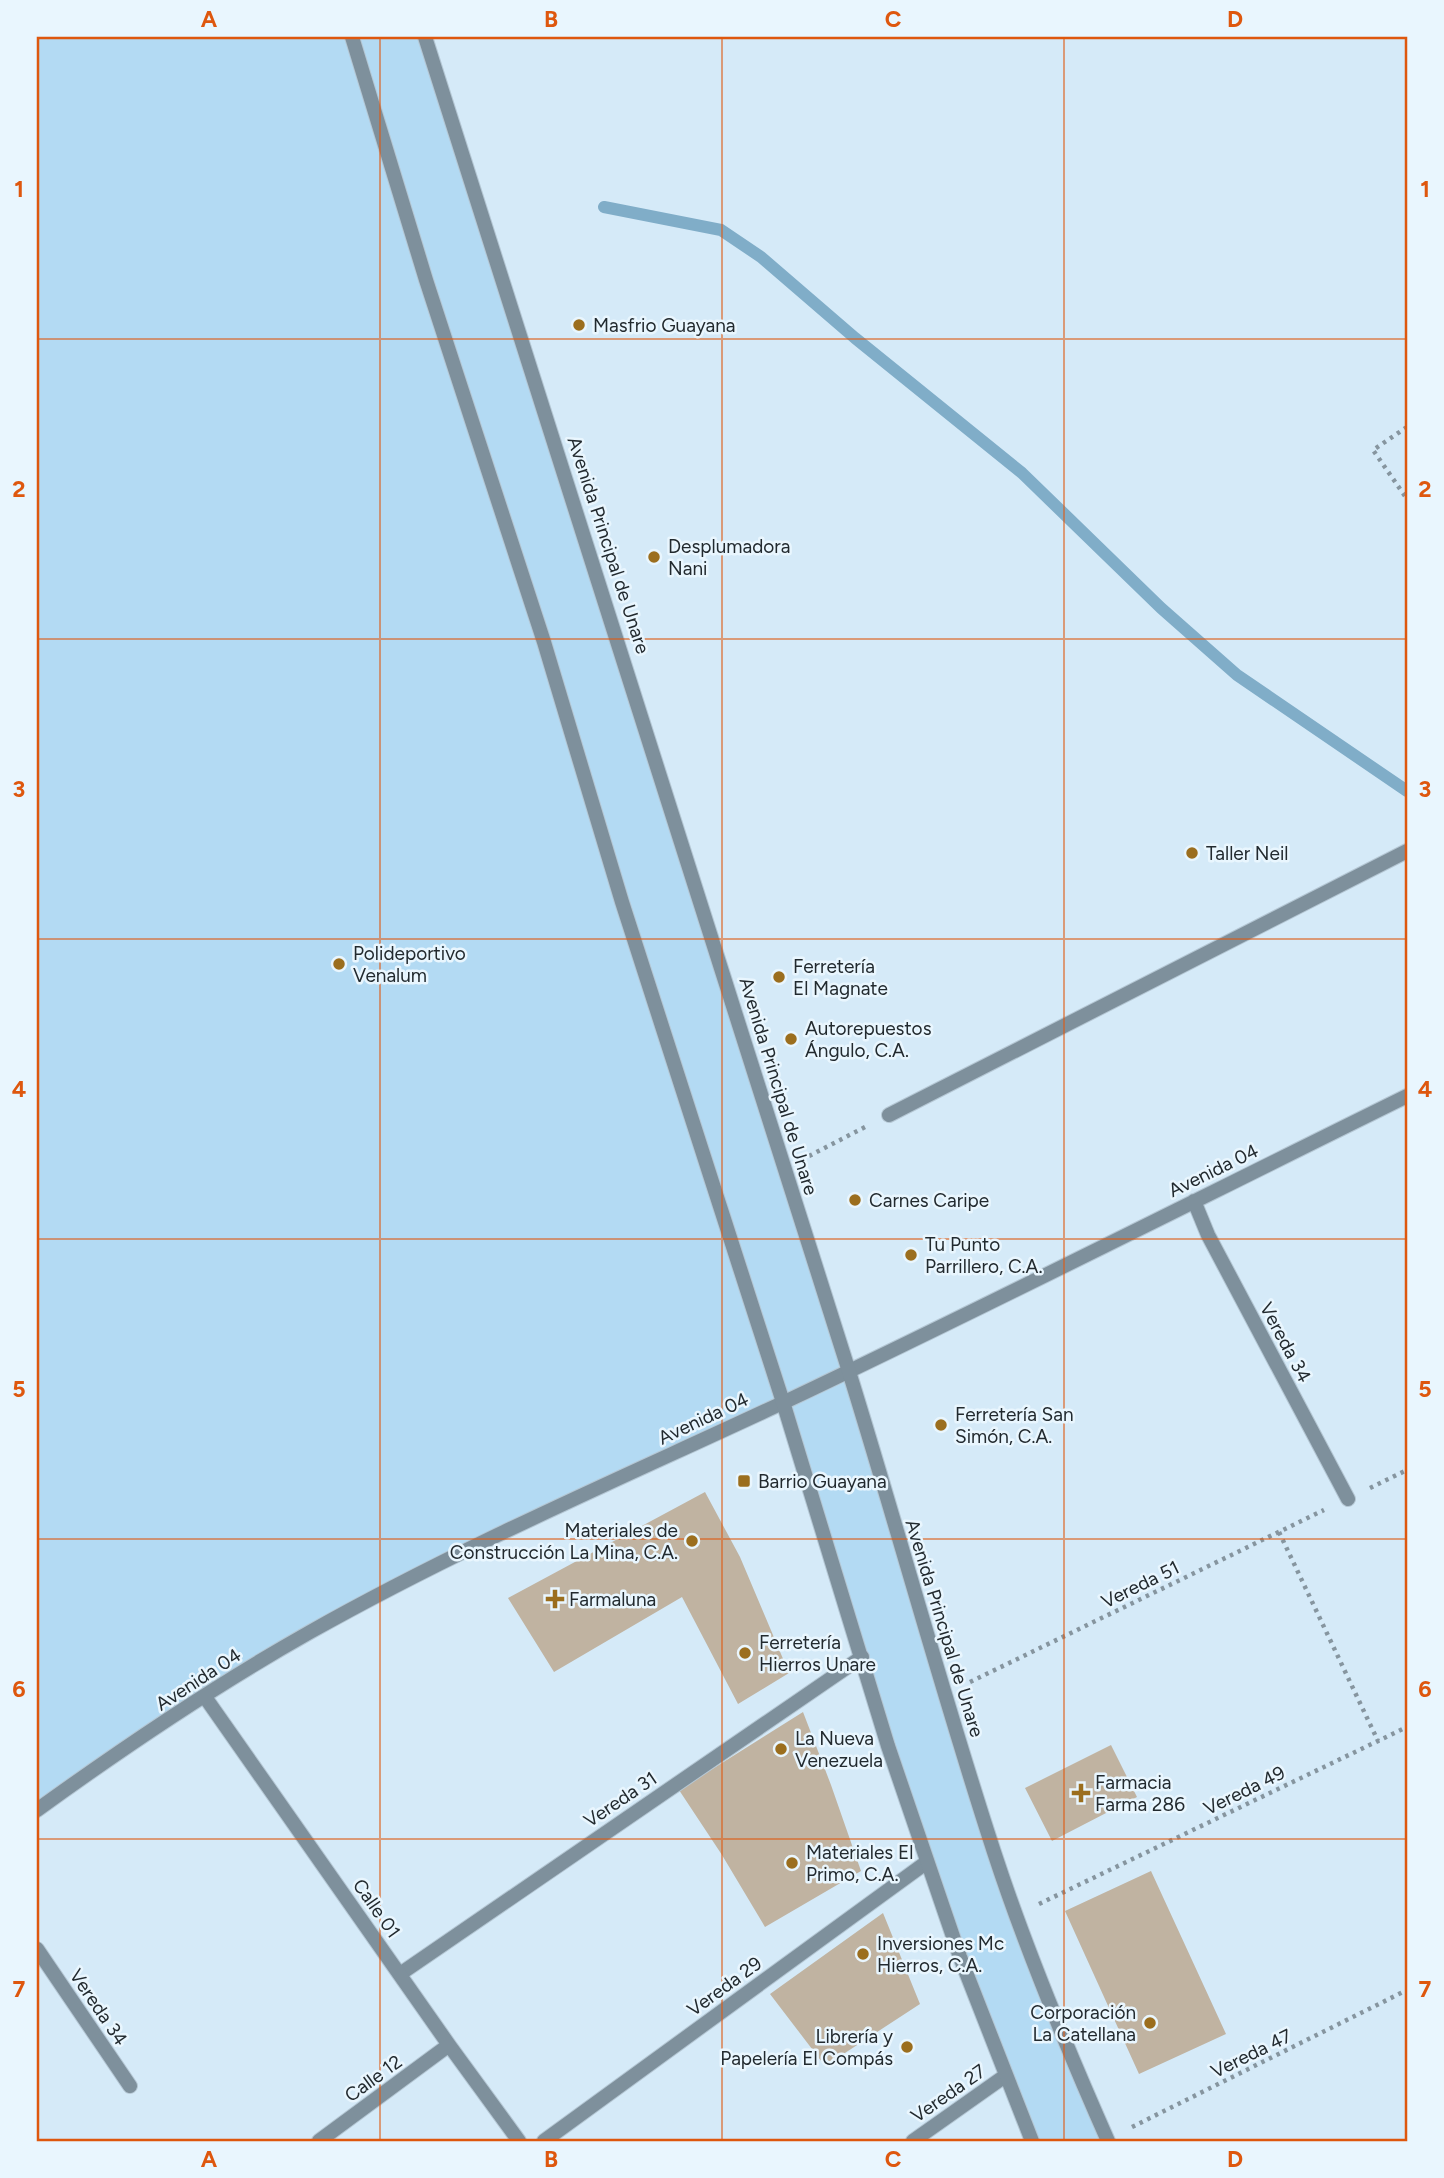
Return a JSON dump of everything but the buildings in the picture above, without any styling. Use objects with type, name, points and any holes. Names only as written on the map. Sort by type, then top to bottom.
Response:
[{"type":"street","points":[[352,37],[426,280],[544,642],[622,902],[783,1402],[888,1746],[960,1957],[1032,2141]]},
{"type":"street","name":"Avenida Principal de Unare","points":[[425,37],[627,663],[849,1371],[944,1694],[995,1856],[1031,1956],[1108,2140]]},
{"type":"street","points":[[889,1115],[1407,851]]},
{"type":"street","name":"Avenida 04","points":[[37,1811],[205,1697],[310,1632],[383,1593],[546,1512],[849,1371],[1407,1096]]},
{"type":"street","name":"Vereda 34","points":[[1194,1201],[1208,1235],[1348,1499]]},
{"type":"street","name":"Vereda 31","points":[[400,1974],[862,1657]]},
{"type":"street","name":"Calle 01","points":[[205,1697],[519,2141]]},
{"type":"street","name":"Vereda 29","points":[[544,2141],[927,1862]]},
{"type":"street","name":"Vereda 34","points":[[37,1949],[130,2086]]},
{"type":"street","name":"Calle 12","points":[[319,2141],[449,2045]]},
{"type":"street","name":"Vereda 27","points":[[913,2141],[1005,2076]]},
{"type":"path","points":[[1407,427],[1373,450],[1407,499]]},
{"type":"path","points":[[785,1168],[889,1115]]},
{"type":"path","name":"Vereda 51","points":[[944,1694],[1407,1470]]},
{"type":"path","points":[[1279,1532],[1378,1741]]},
{"type":"path","name":"Vereda 49","points":[[1016,1914],[1407,1727]]},
{"type":"path","name":"Vereda 47","points":[[1108,2140],[1407,1990]]},
{"type":"shaded area","name":"Polideportivo Venalum","points":[[37,37],[425,37],[995,1856],[1108,2141],[1032,2141],[960,1957],[783,1402],[310,1632],[37,1810]]},
{"type":"waterway","points":[[604,207],[721,230],[761,257],[855,338],[1022,473],[1161,608],[1237,675],[1407,791]]},
{"type":"place","name":"Masfrio Guayana","points":[[579,325]]},
{"type":"place","name":"Desplumadora Nani","points":[[654,557]]},
{"type":"place","name":"Taller Neil","points":[[1192,853]]},
{"type":"place","name":"Polideportivo Venalum","points":[[339,964]]},
{"type":"place","name":"Ferretería El Magnate","points":[[779,977]]},
{"type":"place","name":"Autorepuestos Ángulo, C.A.","points":[[791,1039]]},
{"type":"place","name":"Carnes Caripe","points":[[855,1200]]},
{"type":"place","name":"Tu Punto Parrillero, C.A.","points":[[911,1255]]},
{"type":"place","name":"Ferretería San Simón, C.A.","points":[[941,1425]]},
{"type":"place","name":"Barrio Guayana","points":[[744,1481]]},
{"type":"place","name":"Materiales de Construcción La Mina, C.A.","points":[[692,1541]]},
{"type":"place","name":"Farmaluna","points":[[555,1599]]},
{"type":"place","name":"Ferretería Hierros Unare","points":[[745,1653]]},
{"type":"place","name":"La Nueva Venezuela","points":[[781,1749]]},
{"type":"place","name":"Farmacia Farma 286","points":[[1081,1793]]},
{"type":"place","name":"Materiales El Primo, C.A.","points":[[792,1863]]},
{"type":"place","name":"Inversiones Mc Hierros, C.A.","points":[[863,1954]]},
{"type":"place","name":"Corporación La Catellana","points":[[1150,2023]]},
{"type":"place","name":"Librería y Papelería El Compás","points":[[907,2047]]}]
